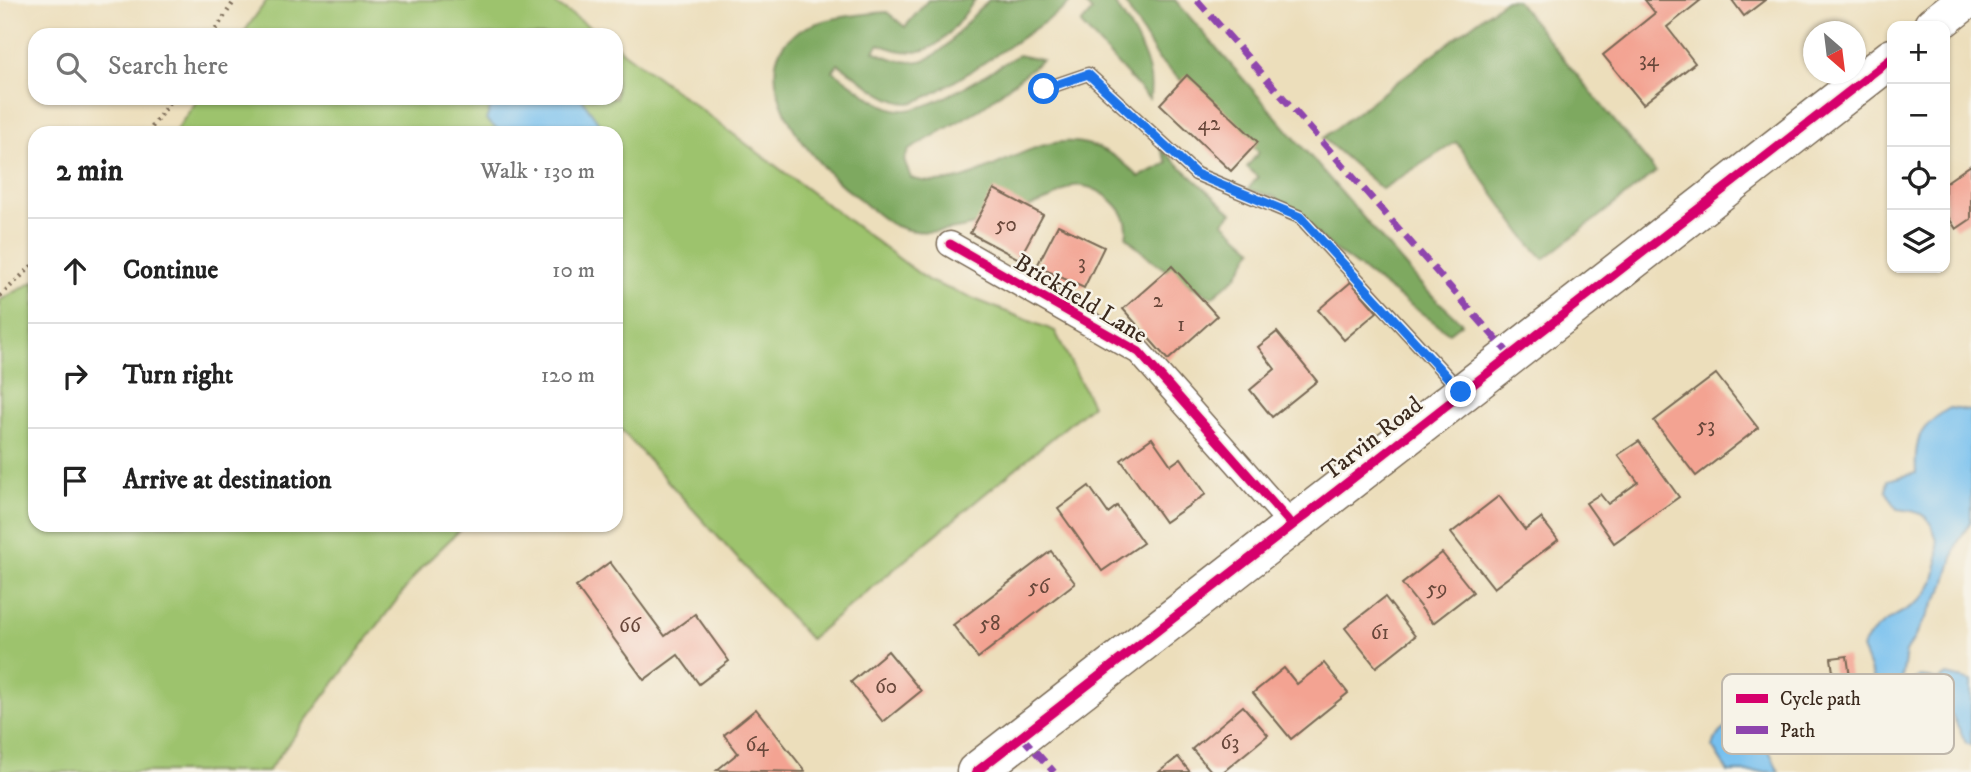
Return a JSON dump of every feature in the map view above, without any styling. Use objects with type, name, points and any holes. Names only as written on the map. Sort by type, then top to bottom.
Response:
[{"type":"highway","points":[[1939,21],[1966,0]]},
{"type":"highway","name":"Tarvin Road","points":[[976,772],[1887,62]]},
{"type":"street","name":"Brickfield Lane","points":[[950,244],[1139,352],[1292,525]]},
{"type":"lane","points":[[1044,89],[1088,74],[1196,174],[1300,217],[1461,392]]},
{"type":"path","points":[[217,28],[235,0]]},
{"type":"path","points":[[153,126],[167,105]]},
{"type":"path","points":[[0,296],[28,270]]},
{"type":"green space","points":[[267,0],[550,0],[592,28],[247,28]]},
{"type":"green space","points":[[928,0],[975,0],[946,37],[936,45],[912,52],[879,44],[874,51],[895,60],[913,62],[927,59],[951,41],[989,0],[1072,0],[1062,10],[1009,46],[921,100],[909,103],[890,98],[838,64],[833,71],[870,98],[894,109],[907,110],[939,100],[1018,55],[1042,60],[980,109],[909,150],[904,160],[911,178],[940,182],[968,176],[1049,144],[1077,142],[1107,152],[1139,177],[1168,163],[1160,148],[1232,213],[1223,222],[1253,249],[1236,277],[1212,297],[1188,284],[1155,263],[1136,246],[1126,236],[1127,226],[1118,207],[1091,188],[1073,186],[1050,199],[995,219],[932,232],[913,231],[890,223],[844,187],[807,148],[786,114],[776,85],[776,62],[783,45],[797,32],[816,24],[862,14],[887,12],[905,27]]},
{"type":"green space","points":[[1080,0],[1112,0],[1119,10],[1141,47],[1146,61],[1150,74],[1149,99],[1081,24],[1092,11]]},
{"type":"green space","points":[[1123,0],[1175,0],[1425,289],[1462,323],[1449,333],[1335,250],[1275,197],[1248,189],[1258,177],[1247,167],[1259,152],[1159,60]]},
{"type":"green space","points":[[1505,0],[1516,0],[1656,172],[1544,259],[1529,243],[1456,142],[1382,189],[1323,138]]},
{"type":"green space","points":[[623,51],[929,281],[1055,331],[1092,405],[810,639],[623,432],[623,126],[179,126],[194,105],[623,105]]},
{"type":"green space","points":[[28,285],[28,532],[458,532],[421,568],[267,772],[0,772],[0,300]]},
{"type":"water","points":[[491,105],[586,105],[599,126],[493,126],[486,120]]},
{"type":"water","points":[[1950,408],[1971,411],[1971,521],[1957,544],[1945,585],[1906,652],[1903,674],[1872,674],[1862,648],[1882,625],[1917,603],[1933,581],[1938,554],[1937,541],[1930,523],[1923,515],[1897,509],[1886,491],[1888,480],[1916,473],[1916,451],[1921,434],[1931,421]]},
{"type":"water","points":[[1954,677],[1971,681],[1971,746],[1966,743],[1954,720]]},
{"type":"water","points":[[1722,730],[1722,754],[1771,754],[1779,772],[1728,772],[1713,748]]},
{"type":"building","points":[[1645,0],[1701,0],[1667,27],[1695,63],[1643,104],[1603,55],[1655,13]]},
{"type":"building","points":[[1732,0],[1765,0],[1744,16]]},
{"type":"building","points":[[1187,75],[1258,142],[1231,171],[1160,104]]},
{"type":"building","points":[[1971,165],[1971,219],[1956,229],[1950,220],[1950,180]]},
{"type":"building","points":[[994,189],[1043,215],[1019,259],[970,233]]},
{"type":"building","points":[[1058,225],[1104,247],[1084,288],[1037,266]]},
{"type":"building","points":[[1172,266],[1217,316],[1168,360],[1123,309]]},
{"type":"building","points":[[1351,282],[1377,312],[1344,340],[1318,310]]},
{"type":"building","points":[[1277,332],[1317,381],[1272,417],[1250,390],[1275,369],[1258,347]]},
{"type":"building","points":[[1716,374],[1758,428],[1696,476],[1654,421]]},
{"type":"building","points":[[1152,438],[1171,465],[1181,458],[1206,494],[1165,522],[1121,460]]},
{"type":"building","points":[[1639,441],[1679,497],[1614,543],[1586,503],[1600,494],[1608,504],[1638,482],[1618,455]]},
{"type":"building","points":[[1089,486],[1108,513],[1117,506],[1143,543],[1102,571],[1058,509]]},
{"type":"building","points":[[1499,496],[1525,530],[1541,518],[1558,540],[1494,588],[1451,533]]},
{"type":"building","points":[[1051,551],[1075,583],[978,658],[953,625]]},
{"type":"building","points":[[1442,553],[1473,592],[1433,623],[1402,584]]},
{"type":"building","points":[[610,562],[665,636],[695,614],[729,661],[699,684],[678,655],[644,680],[576,587]]},
{"type":"building","points":[[1385,597],[1415,636],[1376,667],[1345,628]]},
{"type":"building","points":[[888,651],[921,691],[883,722],[851,682]]},
{"type":"building","points":[[1847,656],[1850,674],[1833,674],[1831,658]]},
{"type":"building","points":[[1324,663],[1348,693],[1291,739],[1253,693],[1284,668],[1297,684]]},
{"type":"building","points":[[1243,706],[1268,735],[1223,772],[1212,772],[1192,749]]},
{"type":"building","points":[[756,709],[804,772],[717,770],[738,753],[724,735]]},
{"type":"building","points":[[1178,757],[1190,772],[1159,772]]},
{"type":"marked path","points":[[1197,0],[1510,355]]},
{"type":"marked path","points":[[1021,736],[1054,772]]},
{"type":"cycle path","points":[[976,772],[1887,62]]},
{"type":"cycle path","points":[[950,244],[1139,352],[1292,525]]},
{"type":"route","points":[[1044,89],[1088,74],[1196,174],[1300,217],[1461,392]]}]
